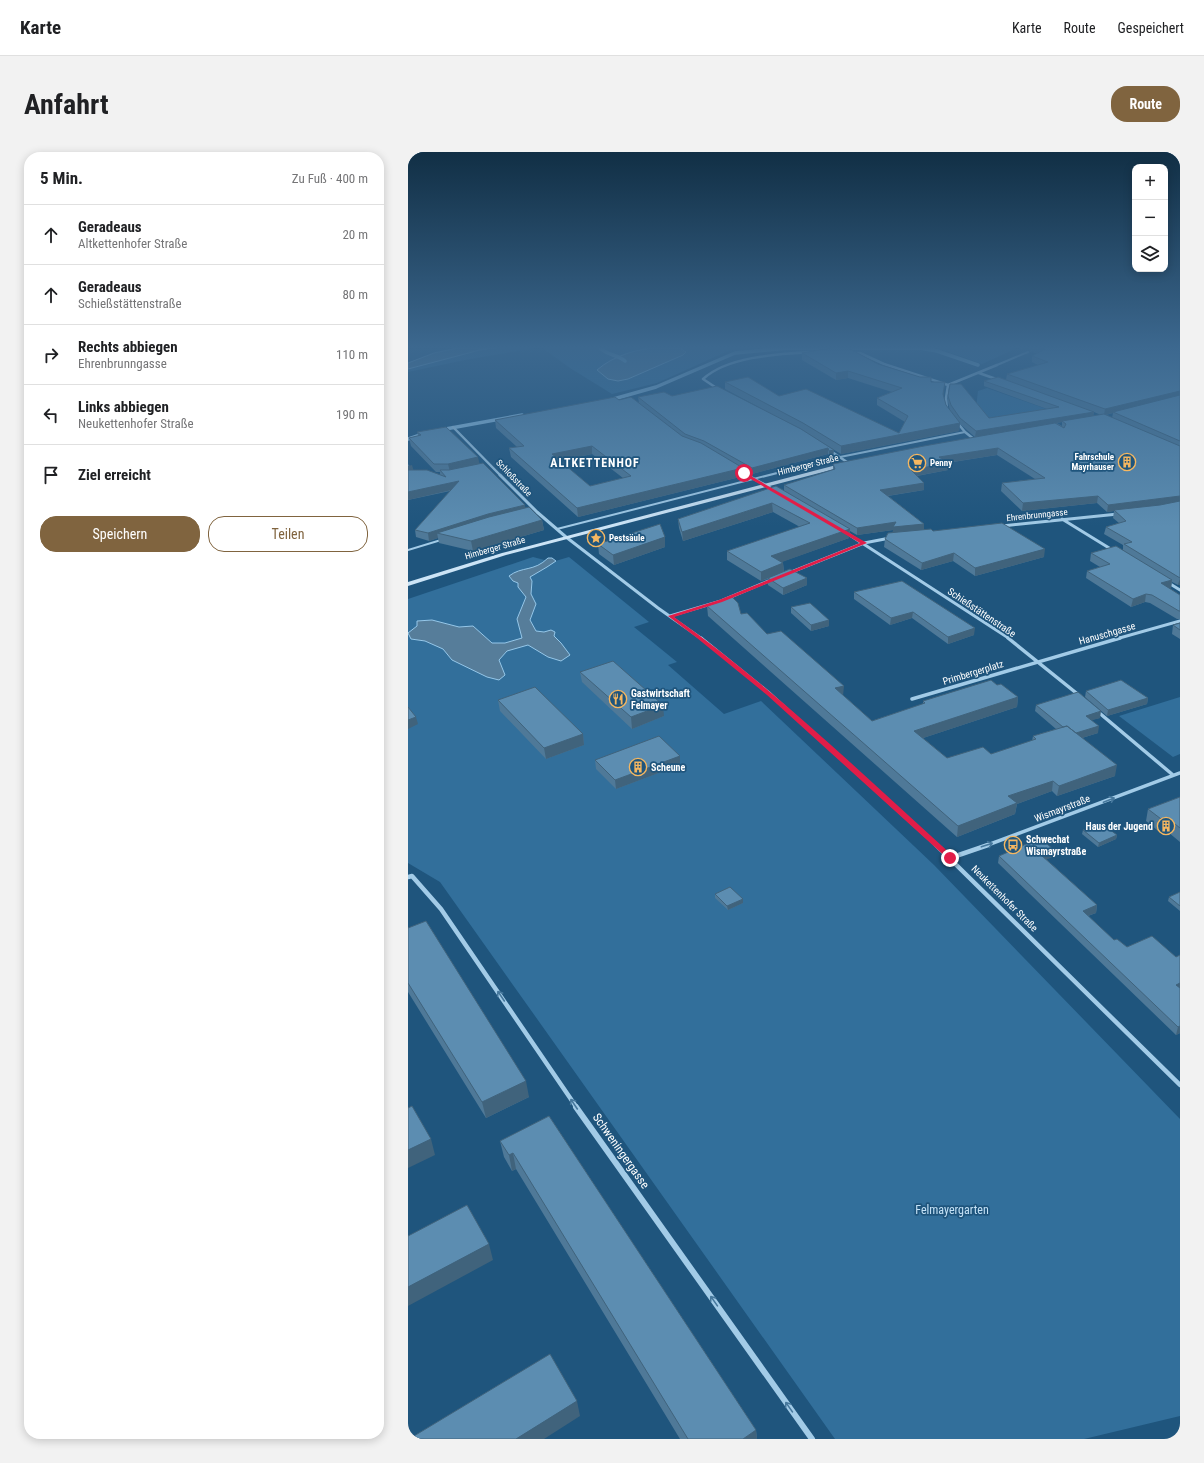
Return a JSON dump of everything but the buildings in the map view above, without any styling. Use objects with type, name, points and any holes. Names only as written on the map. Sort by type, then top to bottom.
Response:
[{"type":"main road","points":[[968,442],[981,439]]},
{"type":"main road","name":"Himberger Straße","points":[[408,584],[504,554],[566,537],[858,462]]},
{"type":"street","points":[[946,406],[946,409],[951,415]]},
{"type":"street","points":[[956,421],[965,432],[975,440]]},
{"type":"street","name":"Schloßstraße","points":[[454,427],[537,512],[566,537]]},
{"type":"street","points":[[825,448],[851,464]]},
{"type":"street","points":[[737,469],[778,493]]},
{"type":"street","name":"Ehrenbrunngasse","points":[[995,527],[1121,514]]},
{"type":"street","points":[[1061,519],[1120,554]]},
{"type":"street","name":"Schießstättenstraße","points":[[843,530],[1018,645],[1085,701]]},
{"type":"street","name":"Neukettenhofer Straße","points":[[566,537],[658,608],[699,637],[769,693],[950,858],[1180,1086]]},
{"type":"street","points":[[786,574],[864,543],[878,539],[893,538]]},
{"type":"street","points":[[670,616],[720,601],[779,577]]},
{"type":"street","points":[[1160,578],[1180,590]]},
{"type":"street","name":"Hanuschgasse","points":[[1038,661],[1180,621]]},
{"type":"street","name":"Primbergerplatz","points":[[912,698],[1038,661]]},
{"type":"street","points":[[1091,706],[1173,775]]},
{"type":"street","name":"Wismayrstraße","points":[[950,858],[1007,839],[1180,772]]},
{"type":"street","name":"Schweningergasse","points":[[410,877],[441,908],[589,1126],[812,1439]]},
{"type":"lane","points":[[557,528],[751,478],[840,457],[965,432]]},
{"type":"lane","points":[[486,468],[493,466]]},
{"type":"lane","points":[[531,514],[537,512]]},
{"type":"lane","points":[[408,550],[445,539]]},
{"type":"green space","points":[[976,406],[1038,406],[1058,413],[971,426]]},
{"type":"green space","name":"Felmayergarten","points":[[533,557],[552,562],[569,557],[649,622],[634,627],[677,662],[668,665],[724,714],[761,701],[934,865],[1180,1119],[1180,1416],[1084,1439],[835,1439],[440,882],[408,863],[408,599]]},
{"type":"green space","points":[[1180,697],[1180,754],[1173,757],[1119,716]]},
{"type":"shaded area","points":[[548,558],[552,558],[556,561],[530,577],[532,581],[531,594],[536,604],[530,620],[536,631],[544,632],[551,630],[555,632],[554,636],[570,655],[561,661],[548,657],[528,645],[507,651],[499,660],[505,675],[499,680],[487,677],[452,660],[443,649],[425,641],[411,639],[408,633],[417,626],[417,621],[432,620],[459,627],[473,626],[492,643],[505,643],[522,638],[517,619],[526,597],[518,587],[518,583],[513,581],[509,576],[538,565]]},
{"type":"waterway","points":[[440,430],[522,415]]},
{"type":"waterway","points":[[408,439],[426,433]]},
{"type":"place","name":"Fahrschule Mayrhauser","points":[[1127,462]]},
{"type":"place","name":"Penny","points":[[917,463]]},
{"type":"place","name":"Pestsäule","points":[[596,538]]},
{"type":"place","name":"Gastwirtschaft Felmayer","points":[[618,699]]},
{"type":"place","name":"Scheune","points":[[638,767]]},
{"type":"place","name":"Haus der Jugend","points":[[1166,826]]},
{"type":"place","name":"Schwechat Wismayrstraße","points":[[1013,845]]},
{"type":"district","name":"ALTKETTENHOF","points":[[595,463]]},
{"type":"route","points":[[744,473],[864,543],[720,601],[670,616],[699,637],[769,693],[950,858]]}]
